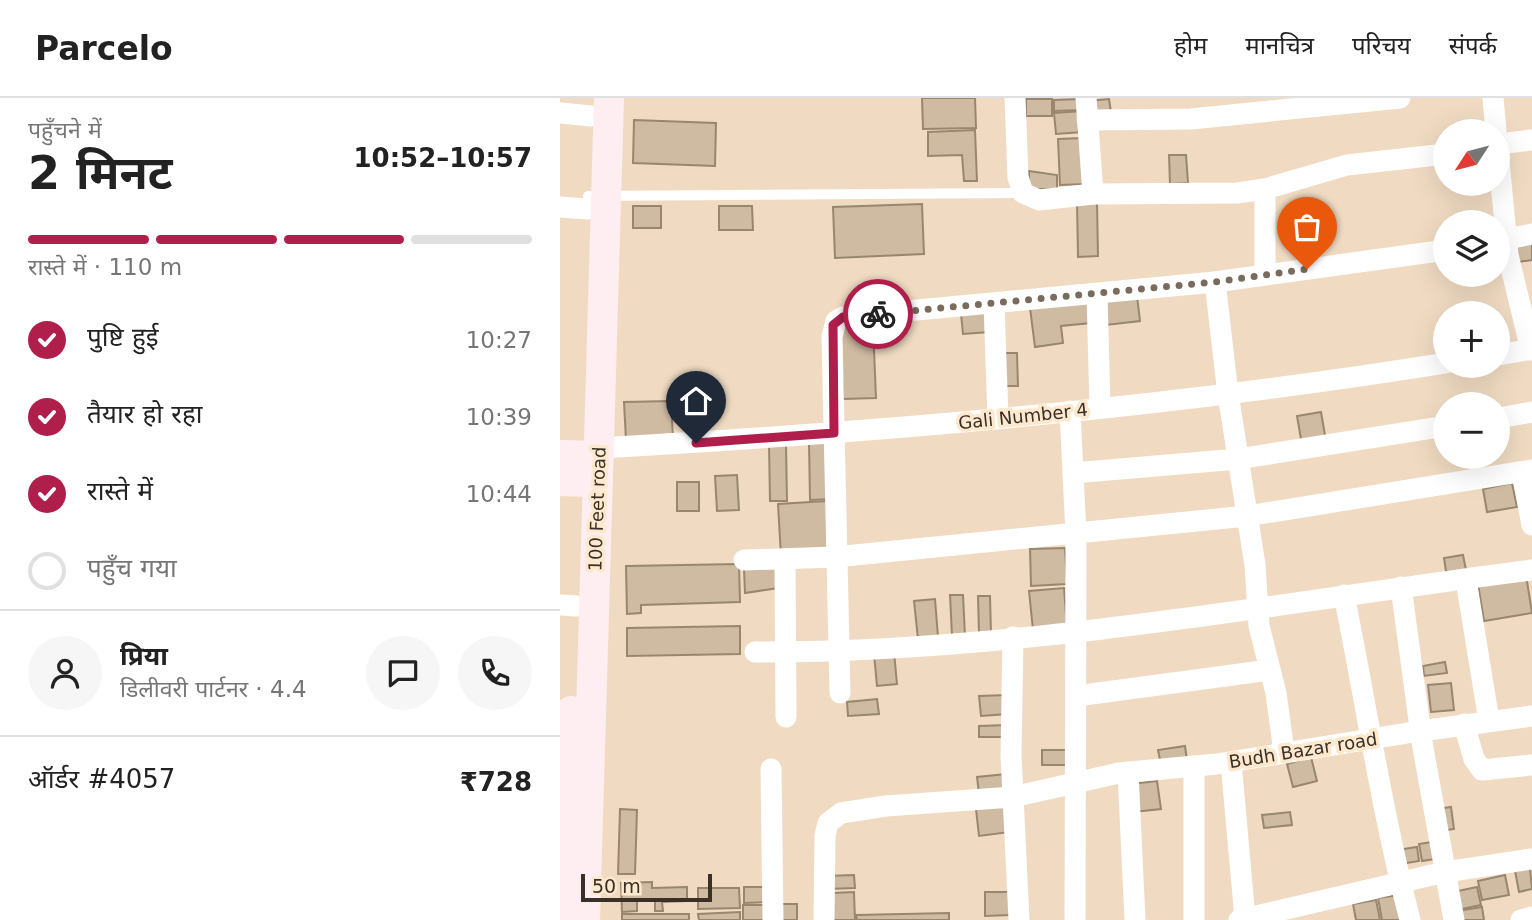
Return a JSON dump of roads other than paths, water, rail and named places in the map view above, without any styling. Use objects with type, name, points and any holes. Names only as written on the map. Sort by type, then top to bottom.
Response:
[{"type":"street","points":[[1015,98],[1018,177],[1023,193],[1039,200],[1093,194],[1215,194],[1265,189],[1347,165],[1433,155]]},
{"type":"street","points":[[1086,98],[1093,194]]},
{"type":"street","points":[[1087,120],[1191,119],[1400,98]]},
{"type":"street","points":[[1493,98],[1495,119]]},
{"type":"street","points":[[560,113],[597,104]]},
{"type":"street","name":"100 Feet road","points":[[585,920],[583,466],[586,202],[597,104]]},
{"type":"street","points":[[1510,143],[1532,140]]},
{"type":"street","points":[[1265,189],[1265,274]]},
{"type":"street","points":[[1510,238],[1532,234]]},
{"type":"street","points":[[840,693],[832,337],[836,321],[843,317],[1215,282],[1433,252]]},
{"type":"street","points":[[1510,269],[1532,349],[1510,353]]},
{"type":"street","points":[[1215,282],[1258,610],[1284,752]]},
{"type":"street","points":[[1097,294],[1100,408]]},
{"type":"street","points":[[994,304],[998,418]]},
{"type":"street","name":"Gali Number 4","points":[[583,466],[834,433],[1228,394],[1433,365]]},
{"type":"street","points":[[1070,411],[1076,534],[1074,920]]},
{"type":"street","points":[[1510,416],[1532,412]]},
{"type":"street","points":[[1073,473],[1238,459],[1433,428]]},
{"type":"street","name":"100 Feet road","points":[[560,913],[568,606],[583,466]]},
{"type":"street","points":[[744,560],[835,557],[1247,516],[1527,471],[1532,525]]},
{"type":"street","points":[[785,559],[786,717]]},
{"type":"street","points":[[755,652],[840,652],[1075,633],[1258,610],[1345,594],[1532,570]]},
{"type":"street","points":[[1466,580],[1489,721]]},
{"type":"street","points":[[1401,587],[1423,730],[1422,743],[1454,920]]},
{"type":"street","points":[[1345,594],[1400,883],[1410,920]]},
{"type":"street","points":[[1013,637],[1013,797],[1018,920]]},
{"type":"street","points":[[1076,696],[1270,670]]},
{"type":"street","name":"Budh Bazar road","points":[[824,920],[825,836],[833,817],[886,806],[1013,797],[1128,772],[1231,762],[1423,730],[1532,716]]},
{"type":"street","points":[[1464,724],[1474,760],[1482,770],[1532,765]]},
{"type":"street","points":[[1231,762],[1242,919],[1445,872],[1532,859]]},
{"type":"street","points":[[1194,766],[1194,920]]},
{"type":"street","points":[[771,769],[773,920]]},
{"type":"street","points":[[1128,772],[1135,920]]},
{"type":"street","points":[[1521,920],[1532,917]]},
{"type":"lane","points":[[586,202],[1023,193]]}]
